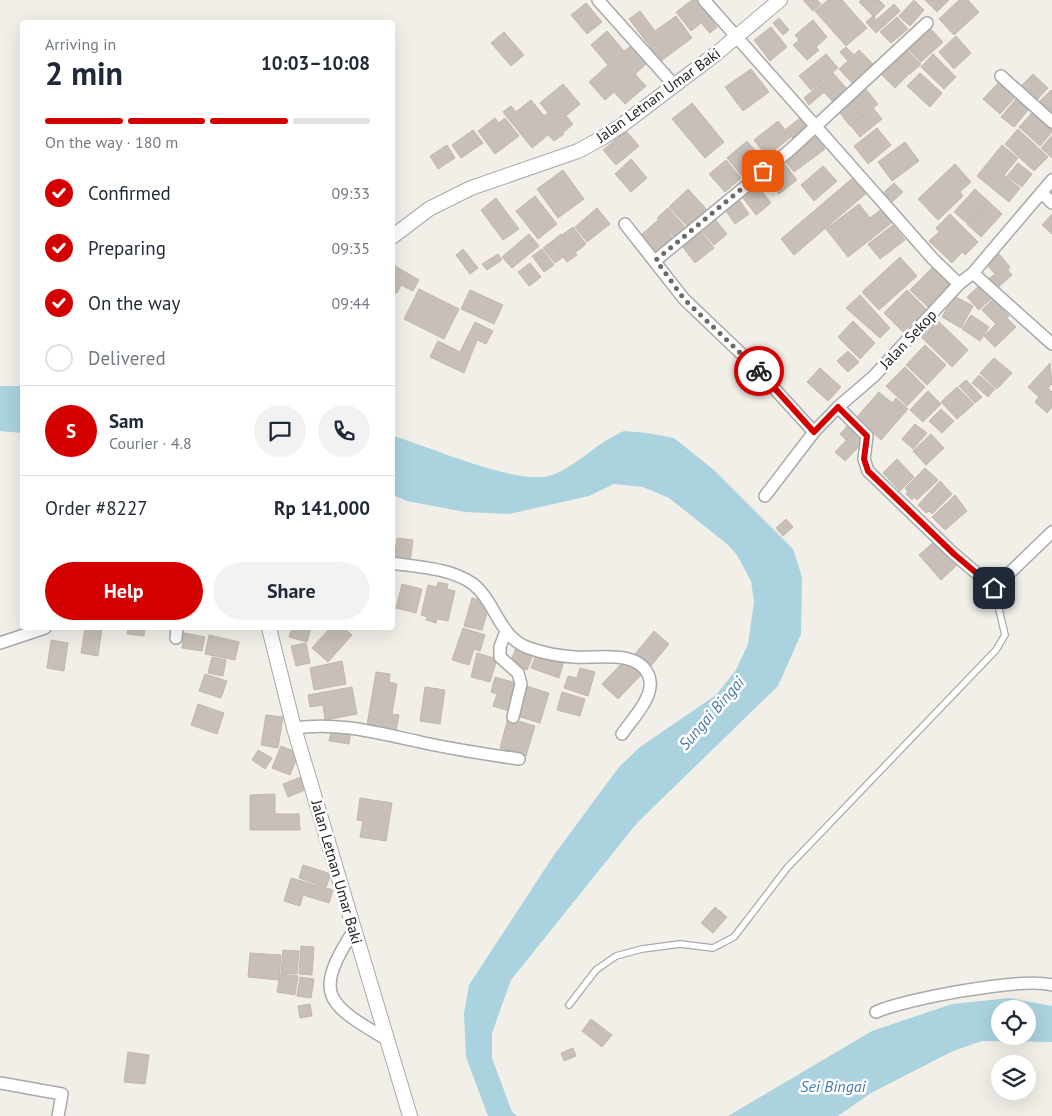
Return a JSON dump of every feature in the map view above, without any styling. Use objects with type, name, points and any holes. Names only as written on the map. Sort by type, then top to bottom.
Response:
[{"type":"street","points":[[598,0],[674,86]]},
{"type":"street","points":[[704,0],[818,126],[933,259],[959,284]]},
{"type":"street","name":"Jalan Letnan Umar Baki","points":[[395,235],[429,209],[470,188],[578,151],[622,125],[674,86],[780,0]]},
{"type":"street","points":[[656,260],[818,126],[859,85],[927,23]]},
{"type":"street","points":[[1000,76],[1052,122]]},
{"type":"street","name":"Jalan Sekop","points":[[765,496],[814,432],[838,407],[874,376],[959,284],[973,273],[1052,180]]},
{"type":"street","points":[[1042,193],[1052,203]]},
{"type":"street","points":[[625,224],[656,260],[684,299],[751,363],[814,432]]},
{"type":"street","points":[[973,273],[1052,344]]},
{"type":"street","points":[[838,407],[867,436],[864,459],[868,471],[954,554],[994,588],[1052,532]]},
{"type":"street","points":[[395,564],[440,571],[472,583],[490,603],[506,632],[514,640],[527,648],[575,657],[625,658],[641,666],[648,673],[650,681],[647,697],[622,734]]},
{"type":"street","points":[[0,642],[39,630]]},
{"type":"street","name":"Jalan Letnan Umar Baki","points":[[269,630],[294,728],[410,1116]]},
{"type":"street","points":[[506,632],[500,647],[500,657],[518,673],[521,684],[513,717]]},
{"type":"street","points":[[294,728],[325,725],[367,729],[416,741],[519,759]]},
{"type":"street","points":[[354,930],[330,972],[329,987],[332,998],[361,1024],[386,1039]]},
{"type":"street","points":[[876,1012],[935,996],[996,987],[1052,985]]},
{"type":"street","points":[[0,1083],[62,1094],[58,1116]]},
{"type":"lane","points":[[569,1005],[596,970],[616,956],[642,949],[680,944],[713,948],[734,937],[787,868],[996,650],[1005,635],[994,588]]},
{"type":"water","points":[[0,386],[20,386],[20,433],[0,431]]},
{"type":"water","name":"Sungai Bingai","points":[[624,431],[674,438],[714,470],[793,549],[802,577],[801,634],[778,686],[637,823],[511,980],[492,1033],[492,1058],[512,1112],[517,1116],[488,1116],[466,1057],[464,1013],[469,985],[554,855],[619,767],[640,747],[716,695],[736,670],[748,644],[754,602],[751,581],[737,555],[727,544],[669,498],[643,487],[614,484],[589,496],[509,514],[465,512],[407,501],[395,496],[395,437],[496,471],[537,477],[552,475],[562,471]]},
{"type":"water","name":"Sei Bingai","points":[[1010,998],[1020,1000],[991,1000],[991,1041],[982,1041],[953,1051],[871,1093],[838,1116],[728,1116],[872,1031],[952,1004]]},
{"type":"water","name":"Sei Bingai","points":[[1036,1003],[1052,1006],[1052,1042],[1036,1042]]},
{"type":"building","points":[[692,0],[697,0],[717,27],[710,33],[701,23],[691,31],[676,12]]},
{"type":"building","points":[[803,0],[817,0],[821,4],[813,11]]},
{"type":"building","points":[[828,0],[842,0],[867,28],[846,46],[815,11]]},
{"type":"building","points":[[861,0],[879,0],[885,6],[874,17],[859,2]]},
{"type":"building","points":[[914,0],[924,10],[910,26],[899,16]]},
{"type":"building","points":[[925,0],[949,0],[937,12]]},
{"type":"building","points":[[959,0],[968,0],[979,12],[954,35],[939,19]]},
{"type":"building","points":[[586,3],[602,22],[587,34],[571,15]]},
{"type":"building","points":[[894,4],[900,11],[876,33],[866,22],[873,16],[876,20]]},
{"type":"building","points":[[640,11],[655,31],[676,16],[692,38],[661,61],[629,19]]},
{"type":"building","points":[[897,17],[908,29],[891,43],[880,32]]},
{"type":"building","points":[[779,18],[789,30],[783,35],[773,23]]},
{"type":"building","points":[[813,20],[827,37],[816,47],[819,50],[807,60],[793,45],[799,40],[795,35]]},
{"type":"building","points":[[771,27],[787,47],[770,61],[754,40]]},
{"type":"building","points":[[929,27],[943,42],[921,62],[907,48]]},
{"type":"building","points":[[607,31],[624,51],[631,46],[646,64],[635,74],[646,86],[625,104],[614,92],[605,100],[589,82],[608,65],[591,45]]},
{"type":"building","points":[[504,32],[524,55],[511,66],[491,43]]},
{"type":"building","points":[[956,36],[971,53],[954,69],[939,52]]},
{"type":"building","points":[[846,47],[854,55],[859,50],[874,65],[853,84],[839,69],[848,61],[840,52]]},
{"type":"building","points":[[905,48],[921,64],[910,74],[895,58]]},
{"type":"building","points":[[826,54],[838,68],[811,90],[799,76]]},
{"type":"building","points":[[933,54],[956,77],[944,89],[921,67]]},
{"type":"building","points":[[896,60],[909,74],[895,88],[881,74]]},
{"type":"building","points":[[751,69],[769,92],[743,111],[725,87]]},
{"type":"building","points":[[833,73],[848,90],[834,103],[824,92],[809,105],[804,98]]},
{"type":"building","points":[[920,73],[942,93],[930,107],[907,86]]},
{"type":"building","points":[[1033,74],[1048,88],[1036,101],[1021,86]]},
{"type":"building","points":[[1001,80],[1017,95],[1000,114],[983,99]]},
{"type":"building","points":[[563,84],[580,104],[566,116],[573,124],[564,132],[540,103]]},
{"type":"building","points":[[864,87],[878,104],[850,126],[837,109]]},
{"type":"building","points":[[1052,91],[1052,117],[1038,103]]},
{"type":"building","points":[[1016,99],[1029,109],[1014,127],[1001,117]]},
{"type":"building","points":[[531,100],[544,116],[548,113],[564,134],[554,141],[548,135],[532,148],[503,112],[511,106],[516,112]]},
{"type":"building","points":[[692,103],[724,142],[705,158],[672,119]]},
{"type":"building","points":[[873,108],[882,119],[860,137],[851,126]]},
{"type":"building","points":[[1035,110],[1052,125],[1052,132],[1040,146],[1019,127]]},
{"type":"building","points":[[804,115],[810,124],[793,138],[786,129]]},
{"type":"building","points":[[495,118],[499,123],[505,118],[519,136],[495,154],[478,131]]},
{"type":"building","points":[[778,121],[791,137],[767,156],[754,140]]},
{"type":"building","points":[[877,128],[891,145],[868,164],[854,146]]},
{"type":"building","points":[[1018,129],[1048,157],[1034,171],[1005,144]]},
{"type":"building","points":[[473,130],[483,143],[461,158],[452,145]]},
{"type":"building","points":[[626,131],[639,146],[616,165],[603,150]]},
{"type":"building","points":[[815,135],[825,149],[794,172],[784,159]]},
{"type":"building","points":[[1052,136],[1052,158],[1041,148]]},
{"type":"building","points":[[747,141],[766,164],[746,181],[727,158]]},
{"type":"building","points":[[905,142],[919,161],[892,181],[878,162]]},
{"type":"building","points":[[447,145],[455,158],[438,169],[430,156]]},
{"type":"building","points":[[1002,145],[1018,158],[1004,175],[1020,188],[1009,202],[977,176]]},
{"type":"building","points":[[631,159],[647,178],[631,192],[615,174]]},
{"type":"building","points":[[781,159],[797,180],[779,194],[763,173]]},
{"type":"building","points":[[726,160],[741,178],[725,192],[709,174]]},
{"type":"building","points":[[1018,163],[1032,174],[1022,187],[1007,176]]},
{"type":"building","points":[[955,164],[971,182],[960,192],[963,196],[938,220],[918,199]]},
{"type":"building","points":[[823,166],[837,181],[814,201],[801,185]]},
{"type":"building","points":[[563,170],[584,199],[558,218],[537,189]]},
{"type":"building","points":[[855,176],[869,191],[794,255],[781,239]]},
{"type":"building","points":[[755,182],[771,203],[756,215],[740,194]]},
{"type":"building","points":[[894,183],[903,192],[891,203],[882,194]]},
{"type":"building","points":[[688,189],[708,211],[689,228],[669,207]]},
{"type":"building","points":[[975,189],[988,201],[967,223],[954,212]]},
{"type":"building","points":[[535,196],[557,224],[538,239],[516,211]]},
{"type":"building","points":[[496,198],[519,229],[503,240],[481,210]]},
{"type":"building","points":[[738,198],[749,214],[735,224],[724,208]]},
{"type":"building","points":[[988,201],[1002,214],[981,237],[967,224]]},
{"type":"building","points":[[859,204],[870,218],[883,208],[894,221],[848,257],[826,229]]},
{"type":"building","points":[[597,208],[610,224],[587,242],[575,227]]},
{"type":"building","points":[[668,208],[687,229],[676,239],[657,218]]},
{"type":"building","points":[[950,214],[978,242],[965,255],[962,252],[952,263],[929,241],[939,232],[936,228]]},
{"type":"building","points":[[1052,214],[1052,234],[1042,225]]},
{"type":"building","points":[[714,218],[727,234],[714,245],[701,229]]},
{"type":"building","points":[[658,220],[674,239],[656,254],[640,236]]},
{"type":"building","points":[[893,225],[905,240],[880,259],[868,244]]},
{"type":"building","points":[[573,227],[586,244],[576,252],[562,235]]},
{"type":"building","points":[[701,231],[714,248],[695,263],[682,246]]},
{"type":"building","points":[[529,234],[539,246],[512,268],[502,257]]},
{"type":"building","points":[[561,234],[577,255],[567,262],[551,242]]},
{"type":"building","points":[[551,242],[563,257],[555,263],[543,248]]},
{"type":"building","points":[[463,249],[478,268],[470,274],[456,255]]},
{"type":"building","points":[[542,249],[554,265],[544,272],[532,256]]},
{"type":"building","points":[[498,254],[502,260],[487,270],[482,264]]},
{"type":"building","points":[[999,254],[1010,267],[1008,270],[1012,275],[995,290],[987,280],[995,274],[987,265]]},
{"type":"building","points":[[900,257],[917,276],[879,310],[862,292]]},
{"type":"building","points":[[530,263],[541,277],[529,286],[518,272]]},
{"type":"building","points":[[935,265],[952,282],[928,307],[910,290]]},
{"type":"building","points":[[395,266],[419,280],[413,291],[401,285],[397,293],[395,292]]},
{"type":"building","points":[[982,283],[994,296],[979,310],[967,297]]},
{"type":"building","points":[[419,289],[459,309],[444,339],[404,319]]},
{"type":"building","points":[[470,290],[503,305],[494,324],[461,309]]},
{"type":"building","points":[[907,290],[927,310],[903,332],[884,313]]},
{"type":"building","points":[[860,295],[890,328],[880,338],[846,308]]},
{"type":"building","points":[[954,296],[973,306],[961,328],[942,317]]},
{"type":"building","points":[[993,299],[1009,316],[1007,318],[1016,327],[995,347],[984,336],[996,324],[982,310]]},
{"type":"building","points":[[971,315],[989,327],[980,341],[962,329]]},
{"type":"building","points":[[933,316],[968,350],[952,367],[917,333]]},
{"type":"building","points":[[853,321],[875,343],[860,359],[838,337]]},
{"type":"building","points":[[475,322],[493,331],[486,344],[477,340],[464,373],[430,357],[438,341],[460,352]]},
{"type":"building","points":[[925,345],[946,365],[927,385],[906,365]]},
{"type":"building","points":[[848,351],[859,362],[848,372],[837,361]]},
{"type":"building","points":[[994,358],[1012,373],[997,389],[980,373]]},
{"type":"building","points":[[1050,363],[1052,384],[1048,388],[1052,392],[1052,407],[1047,413],[1035,402],[1039,397],[1028,387]]},
{"type":"building","points":[[905,367],[925,387],[907,406],[886,386]]},
{"type":"building","points":[[820,368],[841,387],[828,401],[807,382]]},
{"type":"building","points":[[979,375],[995,389],[988,397],[972,383]]},
{"type":"building","points":[[966,380],[982,397],[975,403],[959,386]]},
{"type":"building","points":[[957,387],[974,404],[957,419],[941,402]]},
{"type":"building","points":[[928,391],[941,404],[923,422],[910,410]]},
{"type":"building","points":[[879,392],[892,403],[896,398],[908,409],[881,440],[856,418]]},
{"type":"building","points":[[941,409],[954,421],[942,433],[929,421]]},
{"type":"building","points":[[850,423],[857,429],[846,440],[840,434]]},
{"type":"building","points":[[915,424],[927,433],[913,449],[902,439]]},
{"type":"building","points":[[857,429],[867,438],[845,461],[835,452]]},
{"type":"building","points":[[931,434],[944,448],[926,465],[913,451]]},
{"type":"building","points":[[897,459],[914,477],[900,491],[883,473]]},
{"type":"building","points":[[925,468],[938,480],[917,500],[914,497],[912,500],[906,494],[908,492],[905,488]]},
{"type":"building","points":[[940,481],[952,494],[932,514],[929,511],[926,513],[918,505]]},
{"type":"building","points":[[955,495],[967,511],[945,530],[932,517]]},
{"type":"building","points":[[786,519],[793,527],[783,536],[776,528]]},
{"type":"building","points":[[397,538],[413,540],[410,562],[395,560]]},
{"type":"building","points":[[936,540],[957,565],[941,580],[919,555]]},
{"type":"building","points":[[438,582],[448,584],[447,589],[455,591],[448,621],[437,619],[436,623],[426,620],[427,617],[421,615],[428,585],[437,587]]},
{"type":"building","points":[[402,584],[422,589],[416,613],[396,608]]},
{"type":"building","points":[[472,598],[490,603],[482,630],[464,626]]},
{"type":"building","points":[[463,628],[485,635],[480,651],[474,649],[469,665],[452,660]]},
{"type":"building","points":[[85,630],[102,630],[98,656],[81,653]]},
{"type":"building","points":[[128,630],[145,630],[144,636],[127,634]]},
{"type":"building","points":[[291,630],[310,630],[307,642],[289,637]]},
{"type":"building","points":[[328,630],[346,630],[352,635],[328,662],[312,648]]},
{"type":"building","points":[[654,631],[669,644],[650,667],[635,654]]},
{"type":"building","points":[[184,633],[205,637],[202,651],[182,648]]},
{"type":"building","points":[[209,635],[239,642],[235,660],[205,654]]},
{"type":"building","points":[[51,640],[68,643],[64,671],[47,668]]},
{"type":"building","points":[[306,643],[310,663],[296,666],[291,646]]},
{"type":"building","points":[[516,648],[533,655],[527,670],[510,663]]},
{"type":"building","points":[[537,652],[564,661],[559,678],[531,668]]},
{"type":"building","points":[[477,653],[497,659],[490,682],[471,677]]},
{"type":"building","points":[[212,657],[226,660],[223,676],[208,673]]},
{"type":"building","points":[[625,660],[641,675],[618,699],[602,684]]},
{"type":"building","points":[[342,661],[346,684],[314,690],[310,668]]},
{"type":"building","points":[[580,668],[595,672],[588,696],[564,688],[568,676],[577,678]]},
{"type":"building","points":[[376,672],[390,674],[389,682],[397,684],[392,714],[399,715],[396,730],[367,725]]},
{"type":"building","points":[[205,674],[227,681],[221,698],[199,691]]},
{"type":"building","points":[[495,677],[520,684],[512,712],[493,706],[497,694],[491,692]]},
{"type":"building","points":[[526,686],[549,693],[540,723],[517,716]]},
{"type":"building","points":[[352,687],[357,714],[325,720],[323,705],[310,707],[308,695]]},
{"type":"building","points":[[425,687],[445,690],[440,724],[420,721]]},
{"type":"building","points":[[562,692],[585,699],[580,716],[557,710]]},
{"type":"building","points":[[198,704],[224,713],[217,734],[191,725]]},
{"type":"building","points":[[266,715],[283,717],[278,748],[261,745]]},
{"type":"building","points":[[508,718],[535,726],[526,756],[500,748]]},
{"type":"building","points":[[332,727],[351,730],[349,744],[329,741]]},
{"type":"building","points":[[281,746],[299,753],[290,775],[272,768]]},
{"type":"building","points":[[258,750],[272,758],[265,769],[252,760]]},
{"type":"building","points":[[301,777],[305,790],[288,797],[283,784]]},
{"type":"building","points":[[275,794],[275,814],[299,814],[300,830],[250,830],[250,795]]},
{"type":"building","points":[[360,798],[392,803],[386,841],[360,837],[363,821],[357,820]]},
{"type":"building","points":[[303,865],[331,874],[326,887],[299,878]]},
{"type":"building","points":[[291,878],[333,890],[329,903],[303,895],[300,906],[284,901]]},
{"type":"building","points":[[715,907],[727,917],[713,933],[701,923]]},
{"type":"building","points":[[301,946],[314,947],[312,975],[299,974]]},
{"type":"building","points":[[283,950],[299,951],[297,974],[281,973]]},
{"type":"building","points":[[250,953],[281,955],[279,980],[248,977]]},
{"type":"building","points":[[280,974],[298,976],[295,995],[277,992]]},
{"type":"building","points":[[300,977],[314,979],[311,998],[297,996]]},
{"type":"building","points":[[310,1004],[312,1016],[300,1018],[298,1006]]},
{"type":"building","points":[[591,1019],[612,1035],[602,1047],[582,1031]]},
{"type":"building","points":[[573,1048],[576,1056],[564,1061],[561,1053]]},
{"type":"building","points":[[128,1052],[149,1055],[145,1084],[124,1082]]},
{"type":"way so far","points":[[759,371],[684,299],[656,260],[763,171]]},
{"type":"route","points":[[759,371],[814,432],[822,426],[838,407],[867,436],[868,441],[864,463],[868,471],[954,554],[994,588]]}]
